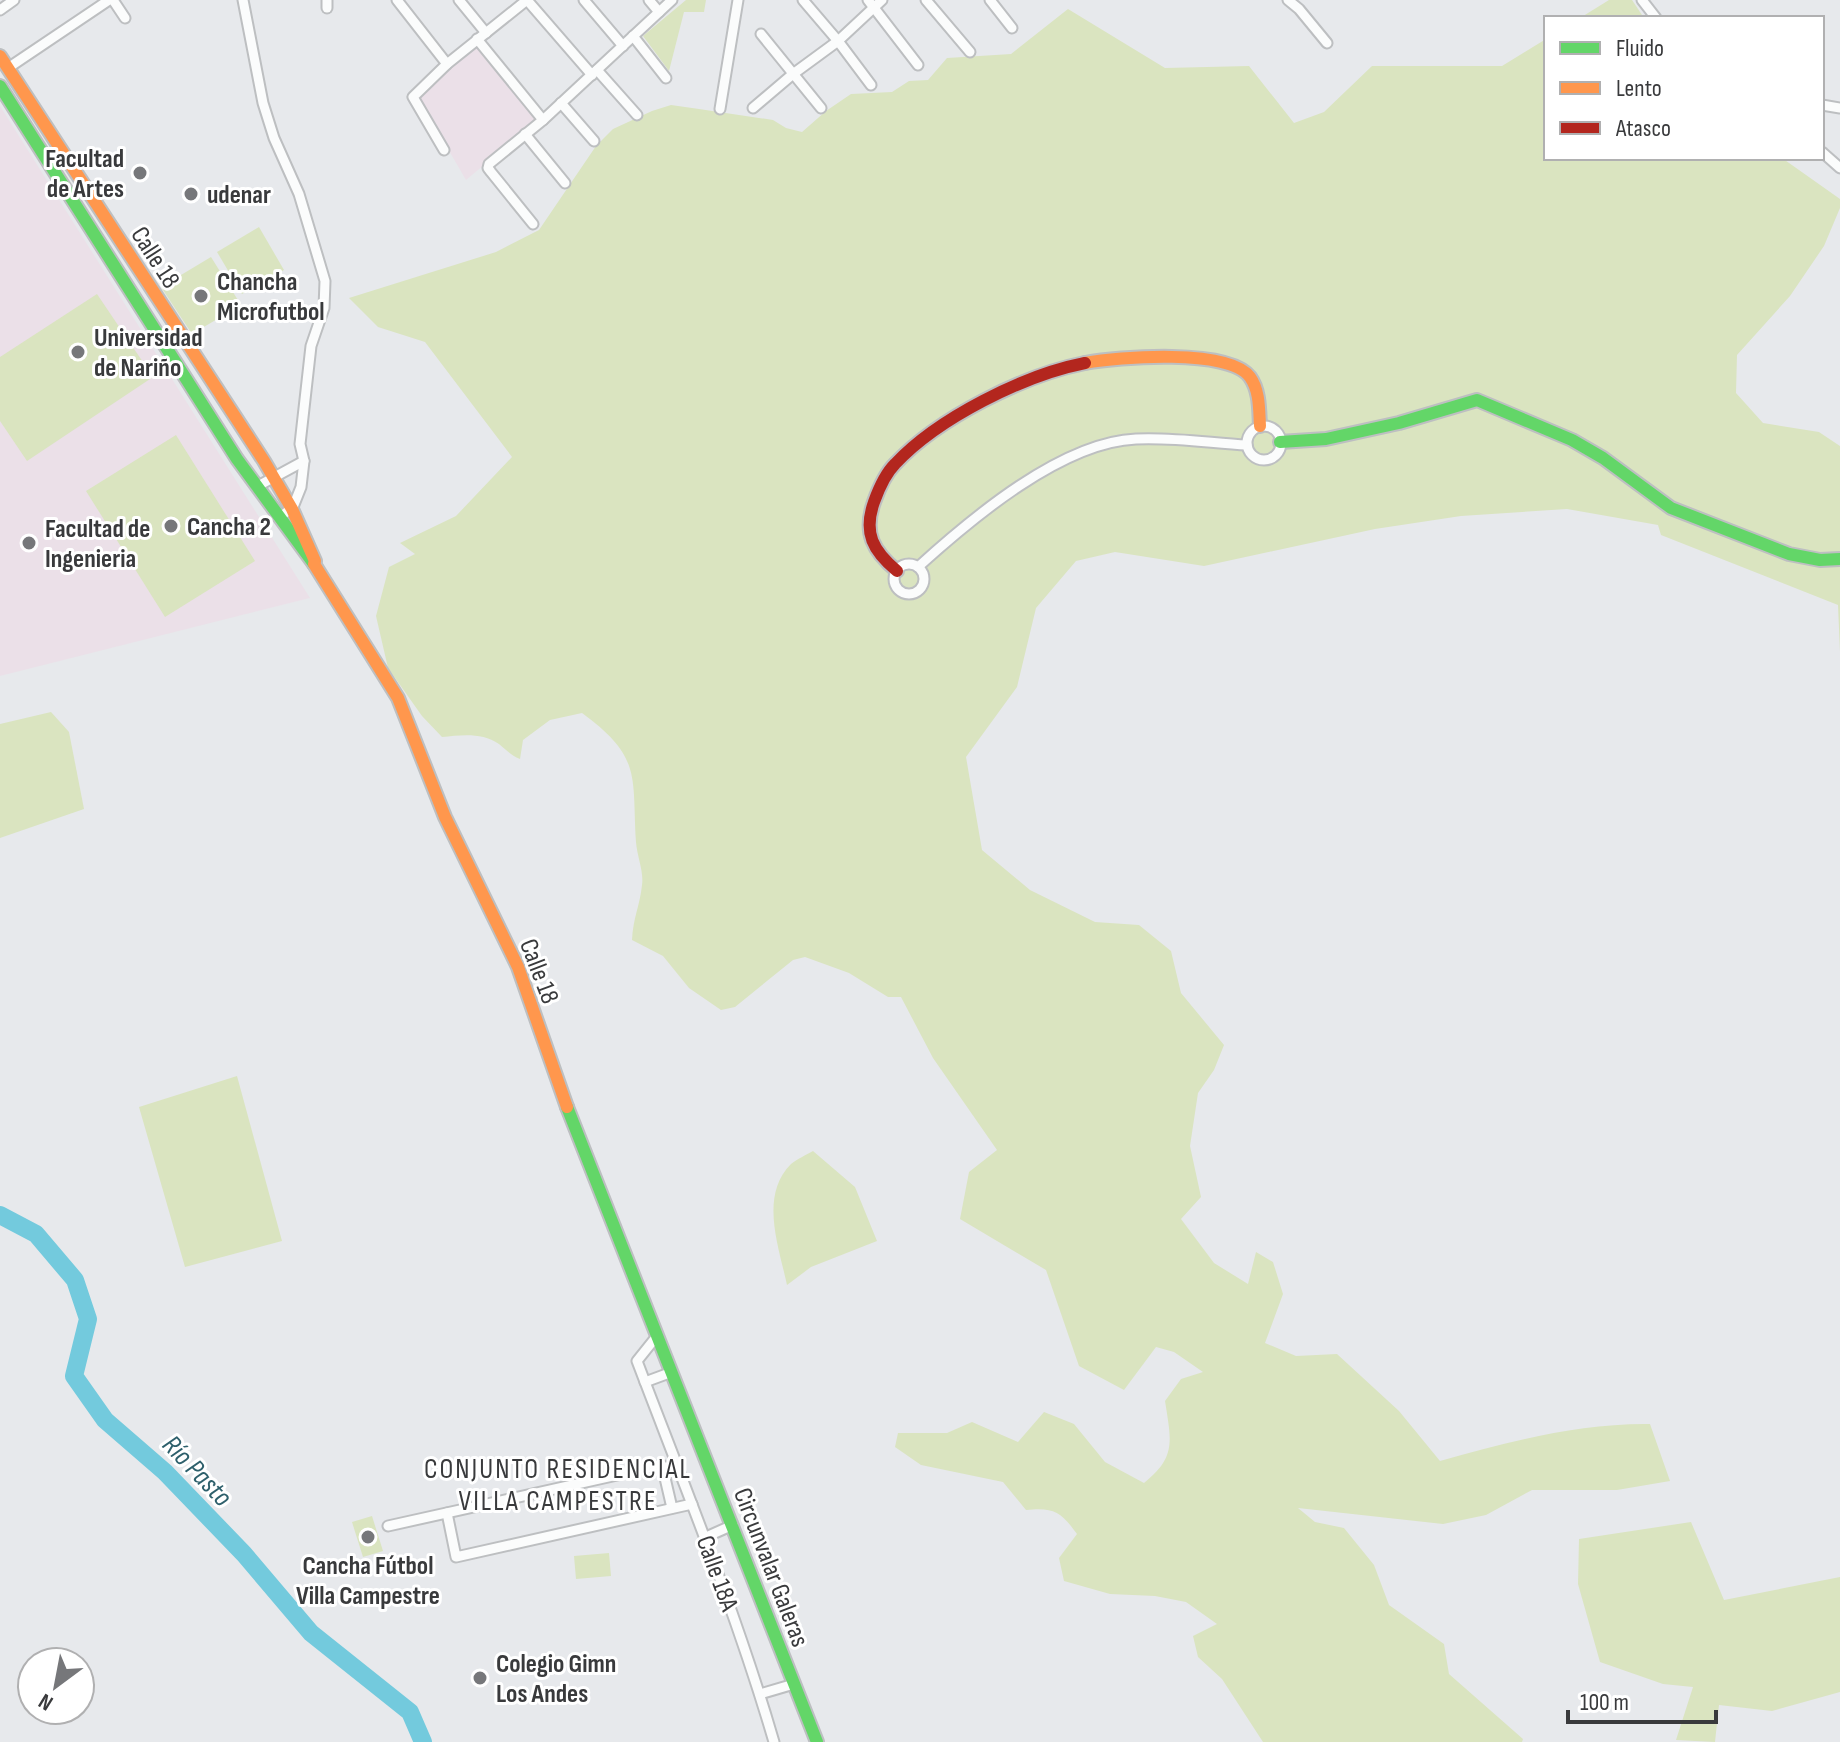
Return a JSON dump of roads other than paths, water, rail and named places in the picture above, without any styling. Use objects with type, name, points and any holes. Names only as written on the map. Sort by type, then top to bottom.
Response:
[{"type":"main road","name":"Calle 18","points":[[0,56],[204,373],[276,478],[293,507],[317,568]]},
{"type":"main road","name":"Calle 18","points":[[0,86],[256,487],[317,568],[398,698],[445,817],[518,967],[546,1052],[618,1241],[687,1407]]},
{"type":"main road","points":[[897,571],[881,559],[868,539],[869,516],[893,466],[932,432],[964,410],[1044,374],[1074,365],[1128,358],[1217,360],[1246,371],[1256,386],[1260,426]]},
{"type":"main road","points":[[1280,442],[1326,439],[1399,423],[1477,400],[1572,440],[1603,458],[1671,508],[1789,554],[1820,560],[1840,559]]},
{"type":"main road","name":"Circunvalar Galeras","points":[[687,1407],[817,1742]]},
{"type":"street","points":[[0,10],[14,0]]},
{"type":"street","points":[[8,68],[111,0],[125,18]]},
{"type":"street","points":[[243,0],[263,103],[274,138],[299,194],[325,281],[324,308],[311,346],[300,444],[304,461],[301,487],[293,507],[279,518]]},
{"type":"street","points":[[397,0],[447,64]]},
{"type":"street","points":[[459,0],[481,36],[543,120]]},
{"type":"street","points":[[444,150],[413,97],[447,64],[527,0],[637,115]]},
{"type":"street","points":[[584,0],[623,46]]},
{"type":"street","points":[[649,0],[659,12]]},
{"type":"street","points":[[533,224],[488,168],[489,164],[543,120],[672,0]]},
{"type":"street","points":[[720,109],[738,0]]},
{"type":"street","points":[[803,0],[871,85]]},
{"type":"street","points":[[753,108],[838,41],[871,4],[882,0]]},
{"type":"street","points":[[926,0],[970,52]]},
{"type":"street","points":[[990,0],[1012,28]]},
{"type":"street","points":[[1288,0],[1327,43]]},
{"type":"street","points":[[871,4],[918,65]]},
{"type":"street","points":[[761,34],[821,108]]},
{"type":"street","points":[[633,36],[666,78]]},
{"type":"street","points":[[561,103],[594,141]]},
{"type":"street","points":[[525,134],[565,183]]},
{"type":"street","points":[[1824,154],[1840,168]]},
{"type":"street","points":[[1260,426],[1276,432],[1280,442],[1275,456],[1265,460],[1251,455],[1247,445],[1250,433],[1260,426]]},
{"type":"street","points":[[918,567],[996,504],[1052,466],[1091,446],[1136,438],[1247,445]]},
{"type":"street","points":[[256,487],[304,461]]},
{"type":"street","points":[[909,564],[918,567],[924,575],[923,585],[912,594],[902,592],[896,585],[897,571],[909,564]]},
{"type":"street","name":"Calle 18A","points":[[657,1336],[637,1361],[706,1537],[774,1742]]},
{"type":"street","points":[[645,1382],[672,1372]]},
{"type":"street","points":[[388,1526],[662,1465],[672,1508]]},
{"type":"street","points":[[447,1513],[456,1557],[692,1504]]},
{"type":"street","points":[[706,1537],[733,1525]]},
{"type":"street","points":[[760,1694],[794,1684]]},
{"type":"waterway","name":"Río Pasto","points":[[0,1215],[36,1234],[75,1280],[88,1319],[74,1376],[105,1420],[165,1472],[244,1554],[311,1633],[410,1712],[423,1742]]},
{"type":"place","name":"Facultad de Artes","points":[[140,173]]},
{"type":"place","name":"udenar","points":[[191,194]]},
{"type":"place","name":"Chancha Microfutbol","points":[[201,296]]},
{"type":"place","name":"Universidad de Nariño","points":[[78,352]]},
{"type":"place","name":"Cancha 2","points":[[171,526]]},
{"type":"place","name":"Facultad de Ingenieria","points":[[29,543]]},
{"type":"place","name":"Cancha Fútbol Villa Campestre","points":[[368,1537]]},
{"type":"place","name":"Colegio Gimn Los Andes","points":[[480,1678]]},
{"type":"district","name":"CONJUNTO RESIDENCIAL VILLA CAMPESTRE","points":[[558,1484]]}]
